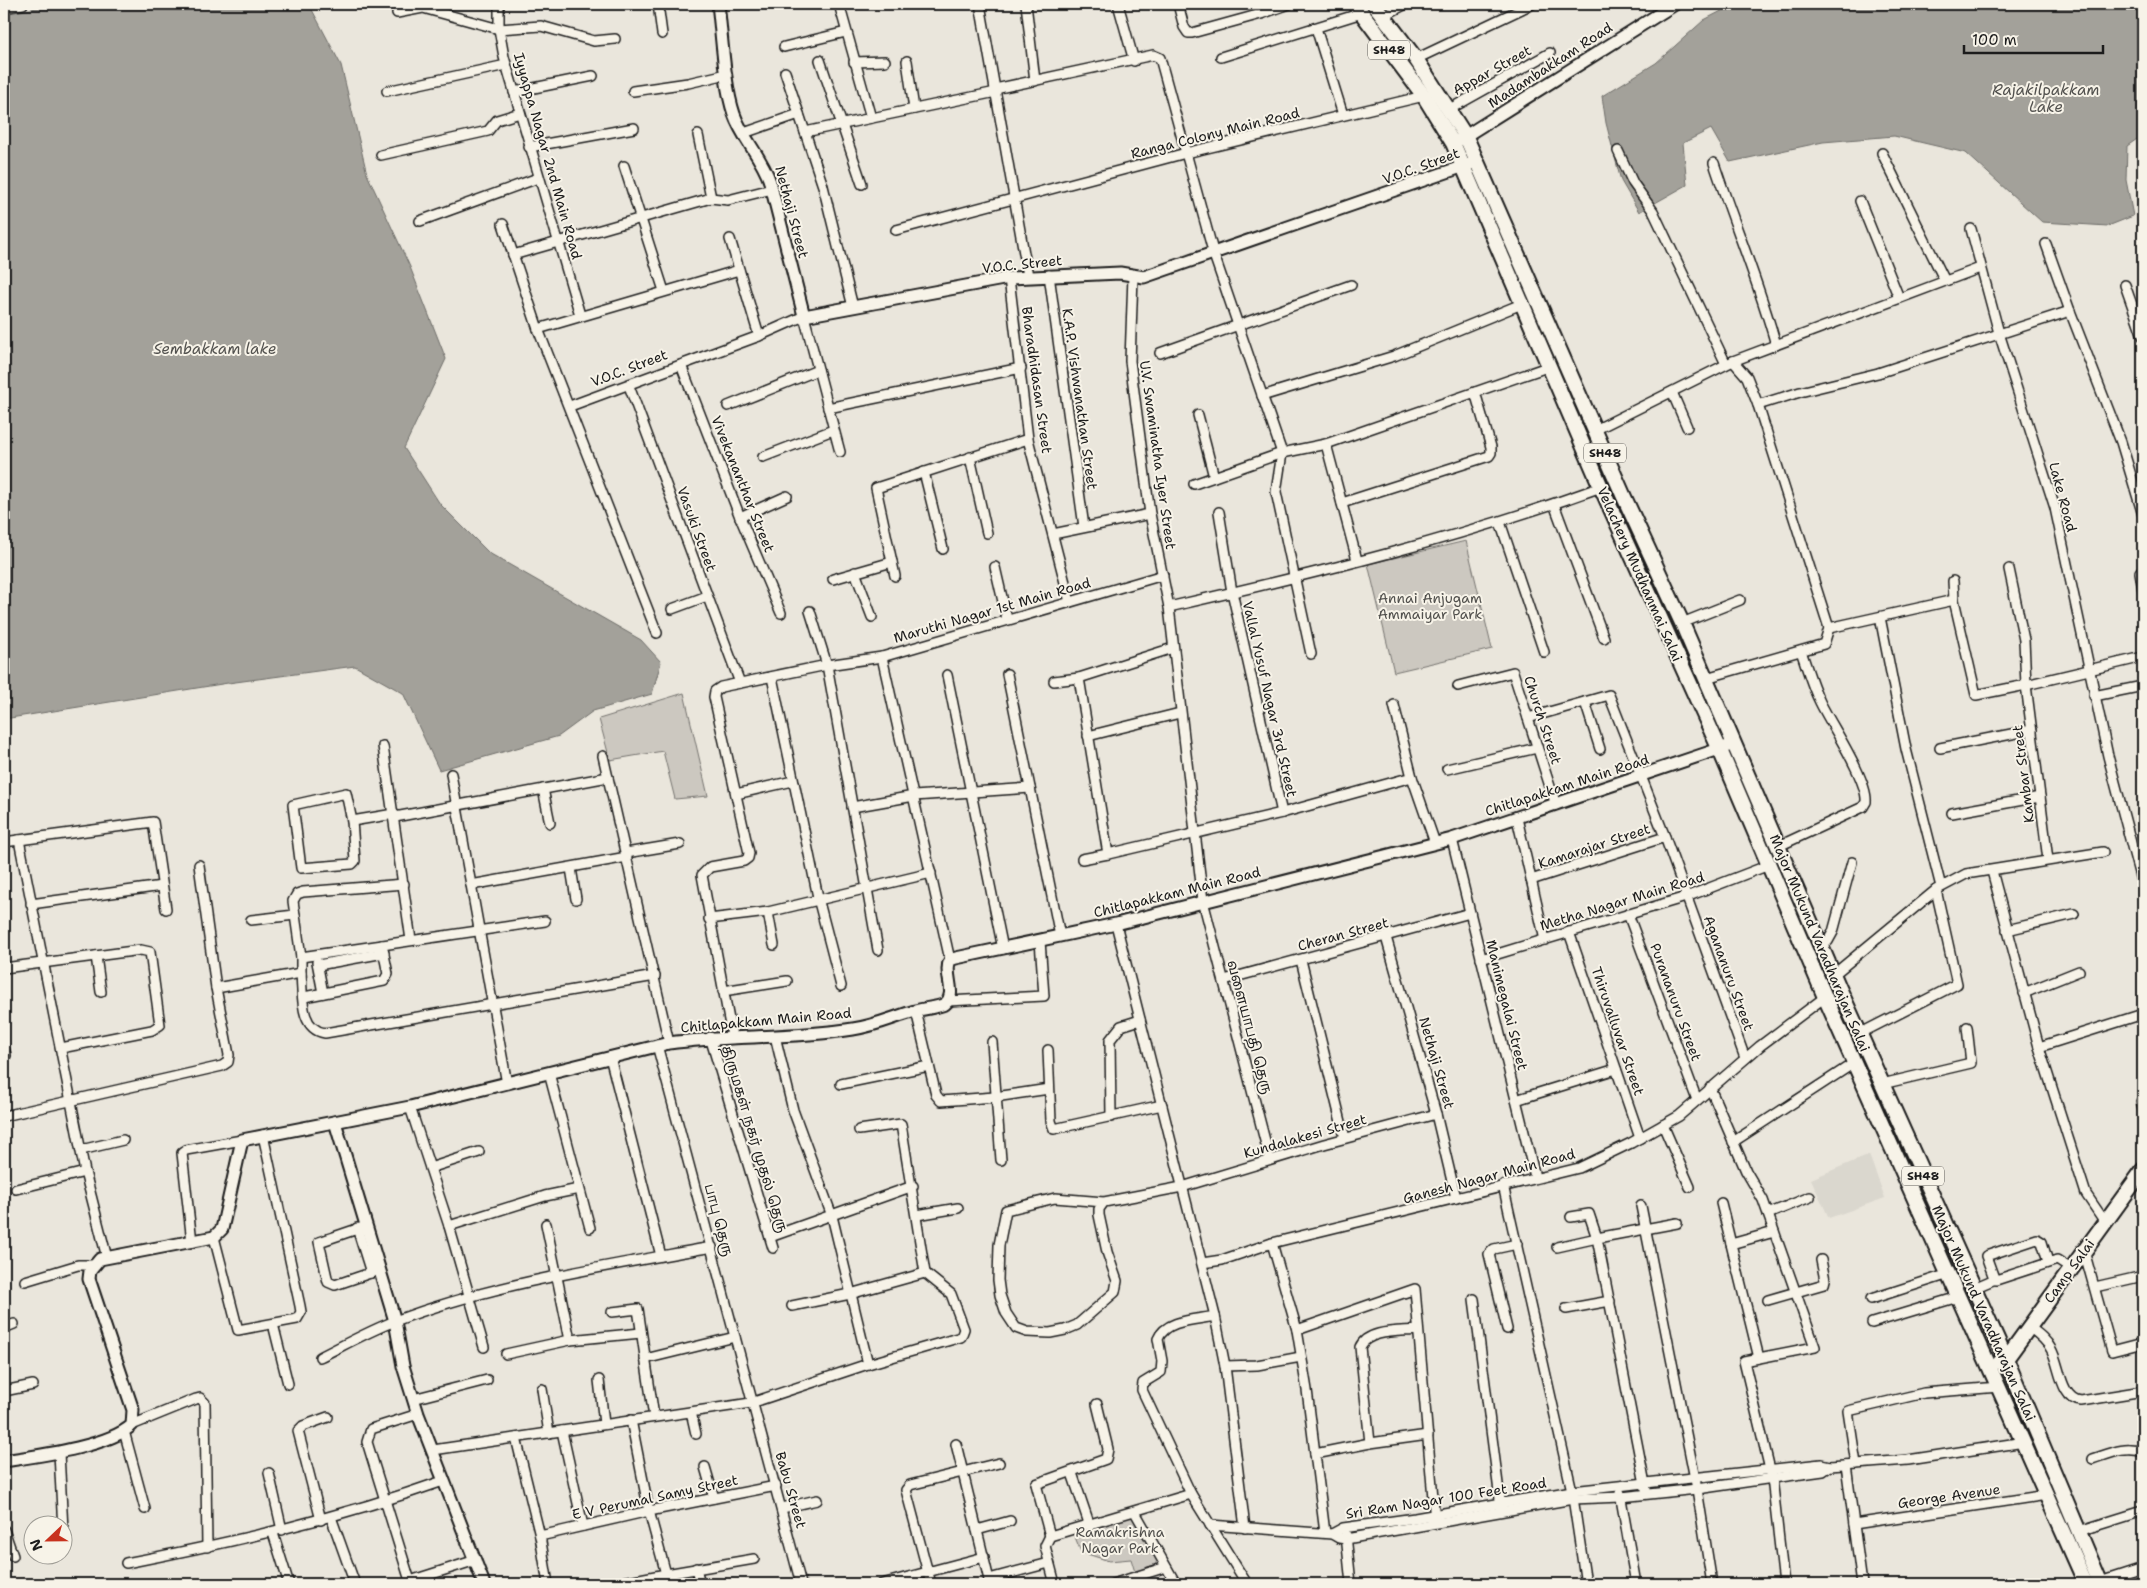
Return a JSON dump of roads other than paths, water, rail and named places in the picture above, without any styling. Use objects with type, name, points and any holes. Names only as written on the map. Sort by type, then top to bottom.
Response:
[{"type":"main road","name":"Velachery Mudhanmai Salai","points":[[1374,4],[1416,59],[1466,138],[1682,623],[1744,768]]},
{"type":"main road","name":"Velachery Mudhanmai Salai","points":[[1358,8],[1424,96],[1453,143],[1524,303],[1601,487],[1720,750],[1825,997]]},
{"type":"main road","name":"Major Mukund Varadharajan Salai","points":[[1744,768],[1859,1034],[2006,1359],[2079,1531],[2096,1583]]},
{"type":"main road","name":"Major Mukund Varadharajan Salai","points":[[1825,997],[2047,1495],[2096,1583]]},
{"type":"main road","name":"Camp Salai","points":[[1990,1367],[2006,1359],[2143,1170]]},
{"type":"street","points":[[4,8],[23,4]]},
{"type":"street","points":[[397,12],[441,4]]},
{"type":"street","name":"Iyyappa Nagar 2nd Main Road","points":[[499,4],[499,29],[506,65],[580,315]]},
{"type":"street","points":[[658,4],[662,34]]},
{"type":"street","name":"Nethaji Street","points":[[718,4],[733,110],[744,133],[765,167],[804,316]]},
{"type":"street","points":[[839,4],[870,118]]},
{"type":"street","points":[[980,4],[1028,276]]},
{"type":"street","points":[[1026,4],[1035,81]]},
{"type":"street","points":[[1118,4],[1134,61]]},
{"type":"street","points":[[1178,4],[1184,27],[1188,33],[1192,33],[1261,14],[1289,4]]},
{"type":"street","points":[[1383,16],[1406,4]]},
{"type":"street","points":[[1416,59],[1532,4]]},
{"type":"street","name":"Madambakkam Road","points":[[1453,143],[1466,138],[1664,6],[1675,4]]},
{"type":"street","points":[[423,8],[499,29],[541,26],[594,42],[615,40]]},
{"type":"street","points":[[1222,58],[1316,28],[1358,8]]},
{"type":"street","points":[[1316,28],[1343,115]]},
{"type":"street","points":[[784,47],[846,32]]},
{"type":"street","name":"Appar Street","points":[[1448,110],[1550,53]]},
{"type":"street","points":[[805,132],[1134,61],[1153,55],[1160,58],[1214,255],[1282,453],[1276,492],[1311,654]]},
{"type":"street","points":[[820,60],[862,184]]},
{"type":"street","points":[[907,61],[914,109]]},
{"type":"street","points":[[854,62],[885,62]]},
{"type":"street","points":[[387,91],[506,65]]},
{"type":"street","points":[[785,72],[824,186],[853,307]]},
{"type":"street","points":[[633,91],[688,83],[727,74]]},
{"type":"street","points":[[514,92],[593,76]]},
{"type":"street","name":"Ranga Colony Main Road","points":[[896,230],[1015,200],[1186,153],[1424,96]]},
{"type":"street","points":[[381,155],[488,131],[497,120],[520,113]]},
{"type":"street","points":[[744,133],[799,114]]},
{"type":"street","points":[[529,147],[634,128]]},
{"type":"street","points":[[698,135],[711,198]]},
{"type":"street","points":[[1618,151],[1633,182],[1659,222],[1730,363],[1747,377],[1758,405],[1829,628],[1824,644],[1706,678]]},
{"type":"street","points":[[1882,153],[1945,281]]},
{"type":"street","name":"V.O.C. Street","points":[[570,406],[629,386],[759,336],[804,316],[1009,278],[1120,273],[1144,277],[1214,255],[1463,168],[1477,161]]},
{"type":"street","points":[[1714,163],[1736,232],[1764,301],[1776,345]]},
{"type":"street","points":[[624,166],[664,291]]},
{"type":"street","points":[[420,221],[538,178]]},
{"type":"street","points":[[513,255],[711,198],[728,200],[772,189]]},
{"type":"street","points":[[1860,201],[1899,298]]},
{"type":"street","points":[[503,224],[538,329],[570,406],[657,633]]},
{"type":"street","name":"Lake Road","points":[[1971,229],[1999,333],[2054,508],[2088,671],[2143,888]]},
{"type":"street","points":[[730,239],[759,336]]},
{"type":"street","points":[[2046,244],[2121,442],[2143,515]]},
{"type":"street","points":[[1595,430],[1730,363],[1980,268]]},
{"type":"street","points":[[538,329],[580,315],[739,270]]},
{"type":"street","name":"K.A.P. Vishwanathan Street","points":[[1050,275],[1084,528]]},
{"type":"street","name":"U.V. Swaminatha Iyer Street","points":[[1133,276],[1130,361],[1150,514],[1169,606],[1180,713]]},
{"type":"street","name":"Bharadhidasan Street","points":[[1009,278],[1028,438],[1070,602]]},
{"type":"street","points":[[1160,353],[1351,285]]},
{"type":"street","points":[[2125,285],[2143,336]]},
{"type":"street","points":[[1262,396],[1394,356],[1524,303]]},
{"type":"street","points":[[1758,405],[1800,392],[1878,373],[2070,311]]},
{"type":"street","points":[[804,316],[840,452]]},
{"type":"street","name":"Vivekananthar Street","points":[[681,365],[740,517],[781,613]]},
{"type":"street","points":[[1194,484],[1282,453],[1326,444],[1550,366]]},
{"type":"street","points":[[828,408],[1021,368]]},
{"type":"street","points":[[728,406],[818,370]]},
{"type":"street","name":"Vasuki Street","points":[[629,386],[740,683]]},
{"type":"street","points":[[1342,503],[1489,456],[1491,447],[1475,392]]},
{"type":"street","points":[[1672,392],[1687,427]]},
{"type":"street","points":[[1198,415],[1214,477]]},
{"type":"street","points":[[763,457],[833,430]]},
{"type":"street","points":[[895,576],[876,488],[1028,438]]},
{"type":"street","points":[[1326,444],[1357,560]]},
{"type":"street","points":[[970,457],[987,533]]},
{"type":"street","points":[[924,472],[943,549]]},
{"type":"street","points":[[1169,606],[1232,592],[1500,522],[1601,487]]},
{"type":"street","points":[[740,517],[787,496]]},
{"type":"street","points":[[1554,504],[1604,638]]},
{"type":"street","name":"Vallal Yusuf Nagar 3rd Street","points":[[1219,512],[1232,592],[1282,813]]},
{"type":"street","points":[[1053,534],[1150,514]]},
{"type":"street","points":[[1500,522],[1544,652]]},
{"type":"street","points":[[833,579],[892,562]]},
{"type":"street","points":[[995,567],[1007,619]]},
{"type":"street","name":"Kambar Street","points":[[2009,569],[2024,640],[2026,685],[2048,860]]},
{"type":"street","points":[[2143,569],[2140,572],[2143,590]]},
{"type":"street","points":[[855,572],[872,617]]},
{"type":"street","name":"Maruthi Nagar 1st Main Road","points":[[736,794],[714,697],[717,689],[828,665],[882,657],[1163,575]]},
{"type":"street","points":[[1953,581],[1954,600],[1976,695],[2143,657]]},
{"type":"street","points":[[672,609],[707,596]]},
{"type":"street","points":[[1682,623],[1740,600]]},
{"type":"street","points":[[1829,628],[1954,600]]},
{"type":"street","points":[[810,611],[828,665],[878,950]]},
{"type":"street","points":[[1859,1034],[1957,984],[1939,889],[1906,749],[1880,616]]},
{"type":"street","points":[[1054,681],[1079,678],[1173,648]]},
{"type":"street","points":[[1779,846],[1863,807],[1866,802],[1865,791],[1819,700],[1801,651]]},
{"type":"street","points":[[882,657],[950,960],[947,967],[950,992],[948,1001],[1044,996],[1040,941]]},
{"type":"street","name":"Church Street","points":[[1458,686],[1512,672],[1556,805]]},
{"type":"street","points":[[1007,674],[1060,936]]},
{"type":"street","points":[[947,675],[1003,949]]},
{"type":"street","points":[[772,677],[819,902],[841,986]]},
{"type":"street","points":[[1079,678],[1108,854]]},
{"type":"street","points":[[2094,696],[2143,686]]},
{"type":"street","name":"Agananuru Street","points":[[1585,702],[1609,695],[1665,837],[1745,1058]]},
{"type":"street","points":[[1528,718],[1585,702],[1600,749]]},
{"type":"street","points":[[1394,705],[1412,777],[1435,843]]},
{"type":"street","points":[[1088,736],[1180,713]]},
{"type":"street","name":"வளையாபதி தெரு","points":[[1180,713],[1203,901],[1270,1160]]},
{"type":"street","points":[[1940,748],[2032,730]]},
{"type":"street","name":"Chitlapakkam Main Road","points":[[950,960],[1116,924],[1452,839],[1734,744]]},
{"type":"street","points":[[383,746],[411,940]]},
{"type":"street","points":[[1447,770],[1537,748]]},
{"type":"street","points":[[602,756],[627,855],[669,1043]]},
{"type":"street","points":[[451,774],[506,1084]]},
{"type":"street","points":[[352,820],[394,816],[457,806],[608,777]]},
{"type":"street","points":[[1082,859],[1282,813],[1412,777]]},
{"type":"street","points":[[732,1036],[709,919],[702,879],[703,871],[710,867],[744,861],[749,856],[736,794],[793,781]]},
{"type":"street","points":[[852,807],[914,796],[1030,788]]},
{"type":"street","points":[[543,789],[550,823]]},
{"type":"street","points":[[346,793],[352,820],[355,861],[352,864],[301,868],[293,805],[346,793]]},
{"type":"street","points":[[1952,813],[2040,798]]},
{"type":"street","points":[[1517,818],[1545,940]]},
{"type":"street","points":[[4,842],[153,822],[166,909]]},
{"type":"street","name":"Kamarajar Street","points":[[1531,880],[1665,837]]},
{"type":"street","name":"Manimegalai Street","points":[[1452,839],[1535,1177]]},
{"type":"street","points":[[18,840],[85,1172],[107,1258]]},
{"type":"street","points":[[471,885],[571,868],[680,844]]},
{"type":"street","points":[[1833,975],[1939,889],[1966,874],[2103,852]]},
{"type":"street","points":[[1821,947],[1828,941],[1833,932],[1852,862]]},
{"type":"street","points":[[4,1116],[225,1064],[230,1059],[216,988],[199,865]]},
{"type":"street","name":"Metha Nagar Main Road","points":[[1481,959],[1686,897],[1769,865]]},
{"type":"street","points":[[571,868],[576,900]]},
{"type":"street","points":[[1992,871],[2039,1047],[2086,1194],[2105,1222]]},
{"type":"street","points":[[709,919],[768,912],[819,902],[931,873]]},
{"type":"street","points":[[404,884],[303,892],[294,898],[306,1020],[312,1028],[325,1033],[655,976]]},
{"type":"street","points":[[31,904],[162,886]]},
{"type":"street","points":[[768,912],[774,945]]},
{"type":"street","name":"Cheran Street","points":[[1224,980],[1470,913]]},
{"type":"street","name":"Purananuru Street","points":[[1628,914],[1697,1100]]},
{"type":"street","points":[[2007,930],[2074,914]]},
{"type":"street","points":[[251,920],[295,915]]},
{"type":"street","points":[[318,966],[411,940],[544,921]]},
{"type":"street","points":[[1116,924],[1215,1316],[1225,1366],[1245,1528]]},
{"type":"street","name":"Thiruvalluvar Street","points":[[1569,932],[1640,1138]]},
{"type":"street","name":"Nethaji Street","points":[[1386,937],[1436,1114],[1456,1198]]},
{"type":"street","points":[[301,957],[383,949]]},
{"type":"street","points":[[304,997],[384,981],[388,974],[383,949]]},
{"type":"street","points":[[4,968],[141,950],[150,952],[160,1025],[152,1030],[61,1048]]},
{"type":"street","points":[[316,955],[323,993]]},
{"type":"street","points":[[96,956],[101,992]]},
{"type":"street","points":[[1301,960],[1345,1138]]},
{"type":"street","points":[[2024,993],[2079,971]]},
{"type":"street","points":[[216,988],[301,973]]},
{"type":"street","points":[[723,991],[787,980]]},
{"type":"street","name":"Ganesh Nagar Main Road","points":[[1202,1263],[1222,1260],[1272,1243],[1398,1214],[1503,1185],[1579,1168],[1640,1138],[1679,1116],[1745,1058],[1825,997]]},
{"type":"street","name":"Chitlapakkam Main Road","points":[[242,1140],[410,1106],[506,1084],[657,1045],[732,1036],[775,1036],[853,1029],[940,1006],[948,1001]]},
{"type":"street","points":[[916,1011],[936,1095],[941,1100],[995,1097],[1049,1089]]},
{"type":"street","points":[[2039,1047],[2143,1014]]},
{"type":"street","points":[[1111,1117],[1110,1040],[1121,1026],[1140,1020]]},
{"type":"street","points":[[1882,1084],[1971,1063],[1967,1027]]},
{"type":"street","points":[[775,1036],[793,1110],[832,1216],[868,1364]]},
{"type":"street","name":"திருமகள் நகர் முதல் தெரு","points":[[710,1038],[773,1248]]},
{"type":"street","points":[[992,1042],[1001,1160]]},
{"type":"street","name":"பாபு தெரு","points":[[657,1045],[712,1247],[751,1403]]},
{"type":"street","points":[[1048,1050],[1051,1121],[1054,1129],[1162,1105]]},
{"type":"street","points":[[610,1057],[661,1256]]},
{"type":"street","points":[[1734,1142],[1854,1062]]},
{"type":"street","points":[[841,1084],[929,1066]]},
{"type":"street","points":[[1516,1100],[1616,1069]]},
{"type":"street","points":[[549,1073],[578,1189],[590,1228]]},
{"type":"street","points":[[1710,1088],[1768,1214],[1815,1347],[1744,1361],[1772,1474],[1784,1584]]},
{"type":"street","points":[[410,1106],[449,1226],[484,1348]]},
{"type":"street","name":"Kundalakesi Street","points":[[1104,1202],[1182,1187],[1345,1138],[1436,1114]]},
{"type":"street","points":[[335,1122],[375,1271],[395,1321],[403,1366],[418,1414],[484,1584]]},
{"type":"street","points":[[433,1450],[751,1403],[868,1364],[958,1338],[963,1334],[964,1329],[951,1294],[925,1273],[902,1124],[859,1130]]},
{"type":"street","points":[[1663,1125],[1690,1187]]},
{"type":"street","points":[[214,1237],[238,1330],[294,1321],[301,1312],[263,1135]]},
{"type":"street","points":[[81,1150],[123,1140]]},
{"type":"street","points":[[145,1509],[128,1428],[133,1410],[89,1279],[93,1265],[100,1259],[192,1242],[214,1237],[222,1228],[242,1140],[186,1150],[182,1153],[192,1242]]},
{"type":"street","points":[[430,1168],[479,1152]]},
{"type":"street","points":[[16,1189],[85,1172]]},
{"type":"street","points":[[1503,1185],[1573,1495],[1586,1584]]},
{"type":"street","points":[[770,1237],[913,1186]]},
{"type":"street","points":[[449,1226],[545,1196],[578,1189]]},
{"type":"street","points":[[1768,1214],[1810,1197]]},
{"type":"street","points":[[1055,1198],[1104,1202],[1099,1215],[1107,1252],[1117,1281],[1115,1292],[1086,1319],[1065,1330],[1027,1332],[1016,1328],[1006,1313],[998,1280],[999,1245],[1006,1210],[1055,1198]]},
{"type":"street","points":[[1721,1203],[1760,1358]]},
{"type":"street","points":[[1640,1206],[1697,1489],[1712,1584]]},
{"type":"street","points":[[917,1215],[958,1208]]},
{"type":"street","points":[[1571,1217],[1589,1214],[1597,1238],[1646,1490]]},
{"type":"street","points":[[546,1224],[570,1340]]},
{"type":"street","points":[[1556,1246],[1644,1228],[1677,1224]]},
{"type":"street","points":[[362,1227],[319,1242],[328,1282],[336,1285],[375,1271]]},
{"type":"street","points":[[1731,1244],[1774,1232]]},
{"type":"street","points":[[1995,1279],[1986,1256],[2028,1242],[2040,1240],[2048,1262]]},
{"type":"street","points":[[1210,1525],[1329,1534],[1315,1454],[1308,1390],[1296,1330],[1272,1243]]},
{"type":"street","points":[[1507,1329],[1489,1254],[1494,1249],[1517,1244]]},
{"type":"street","points":[[320,1357],[395,1321],[470,1298],[557,1276],[712,1247]]},
{"type":"street","points":[[2084,1251],[2112,1351],[2143,1343]]},
{"type":"street","points":[[1768,1300],[1795,1291],[1820,1286],[1825,1282],[1821,1260]]},
{"type":"street","points":[[1974,1288],[1995,1279],[2048,1262],[2061,1261],[2071,1269]]},
{"type":"street","points":[[25,1281],[78,1265],[93,1265]]},
{"type":"street","points":[[792,1306],[850,1294],[925,1273]]},
{"type":"street","points":[[1871,1299],[1949,1274]]},
{"type":"street","points":[[2095,1287],[2143,1276]]},
{"type":"street","points":[[1296,1330],[1415,1289],[1435,1519]]},
{"type":"street","points":[[1872,1323],[1958,1297]]},
{"type":"street","points":[[1474,1299],[1501,1507]]},
{"type":"street","points":[[1566,1309],[1610,1301]]},
{"type":"street","points":[[612,1312],[636,1308],[654,1417]]},
{"type":"street","points":[[1215,1316],[1173,1324],[1164,1329],[1158,1339],[1162,1361],[1161,1372],[1143,1383],[1142,1390],[1191,1494],[1247,1584]]},
{"type":"street","points":[[4,1328],[14,1324]]},
{"type":"street","points":[[273,1324],[288,1384]]},
{"type":"street","points":[[2029,1327],[2050,1347],[2067,1393],[2073,1399],[2081,1401],[2143,1391]]},
{"type":"street","points":[[1370,1443],[1360,1347],[1363,1342],[1372,1336],[1418,1330]]},
{"type":"street","points":[[506,1354],[570,1340],[641,1333]]},
{"type":"street","points":[[645,1359],[735,1337]]},
{"type":"street","points":[[1225,1366],[1258,1365],[1301,1357]]},
{"type":"street","points":[[413,1398],[487,1380]]},
{"type":"street","points":[[599,1380],[604,1424]]},
{"type":"street","points":[[4,1391],[34,1385]]},
{"type":"street","points":[[1856,1464],[1848,1411],[1924,1393],[1999,1387]]},
{"type":"street","points":[[542,1389],[549,1433]]},
{"type":"street","points":[[4,1461],[59,1453],[128,1428],[200,1398],[205,1403],[207,1547]]},
{"type":"street","name":"Babu Street","points":[[751,1403],[776,1486],[801,1584]]},
{"type":"street","points":[[1055,1584],[1045,1546],[1050,1536],[1036,1484],[1102,1462],[1108,1456],[1098,1404]]},
{"type":"street","points":[[691,1412],[696,1434]]},
{"type":"street","points":[[418,1414],[376,1426],[368,1432],[367,1442],[410,1583],[476,1560]]},
{"type":"street","points":[[322,1520],[298,1431],[303,1426],[328,1417]]},
{"type":"street","points":[[631,1420],[649,1511],[666,1574]]},
{"type":"street","points":[[562,1431],[583,1526]]},
{"type":"street","points":[[1315,1454],[1370,1443],[1428,1435]]},
{"type":"street","points":[[516,1438],[540,1536],[548,1584]]},
{"type":"street","name":"Sri Ram Nagar 100 Feet Road","points":[[1573,1495],[1621,1497],[1695,1480],[1824,1471],[1830,1466],[1908,1460],[2024,1442]]},
{"type":"street","points":[[956,1444],[990,1582],[1049,1563]]},
{"type":"street","points":[[2093,1459],[2132,1448],[2143,1452]]},
{"type":"street","points":[[59,1453],[62,1516]]},
{"type":"street","points":[[931,1584],[906,1490],[910,1485],[963,1474],[999,1463]]},
{"type":"street","points":[[1846,1465],[1862,1584]]},
{"type":"street","points":[[705,1467],[714,1498]]},
{"type":"street","points":[[269,1473],[289,1584]]},
{"type":"street","points":[[1072,1473],[1090,1526]]},
{"type":"street","name":"Sri Ram Nagar 100 Feet Road","points":[[1329,1534],[1339,1538],[1346,1538],[1435,1519],[1619,1487],[1646,1490],[1697,1489],[1772,1474]]},
{"type":"street","points":[[126,1563],[207,1547],[322,1520],[386,1501],[443,1481]]},
{"type":"street","name":"E V Perumal Samy Street","points":[[540,1536],[649,1511],[776,1486]]},
{"type":"street","points":[[1619,1487],[1636,1584]]},
{"type":"street","points":[[1050,1536],[1090,1526],[1191,1494]]},
{"type":"street","name":"George Avenue","points":[[1854,1524],[2047,1495]]},
{"type":"street","points":[[782,1508],[817,1500]]},
{"type":"street","points":[[2079,1531],[2143,1511]]},
{"type":"street","points":[[1136,1512],[1176,1584]]},
{"type":"street","points":[[331,1517],[355,1584]]},
{"type":"street","name":"Sri Ram Nagar 100 Feet Road","points":[[1329,1534],[1345,1527],[1435,1519]]},
{"type":"street","points":[[977,1530],[1010,1522]]},
{"type":"street","points":[[1345,1527],[1350,1584]]},
{"type":"street","points":[[4,1530],[13,1556]]},
{"type":"street","points":[[882,1584],[984,1557]]},
{"type":"street","points":[[617,1584],[696,1568],[754,1559]]},
{"type":"street","points":[[1113,1584],[1166,1567]]},
{"type":"street","points":[[696,1568],[700,1584]]},
{"type":"street","points":[[2096,1583],[2143,1568]]},
{"type":"water","name":"Sembakkam lake","points":[[59,4],[309,4],[341,65],[367,174],[410,267],[446,359],[404,448],[440,504],[489,553],[641,640],[661,662],[652,694],[593,711],[559,736],[439,770],[403,693],[355,666],[228,683],[4,719],[4,14]]},
{"type":"water","name":"Rajakilpakkam Lake","points":[[1735,4],[2143,4],[2143,135],[2127,146],[2126,180],[2133,216],[2108,226],[2042,222],[1966,153],[1894,136],[1823,142],[1730,162],[1711,129],[1683,143],[1687,185],[1639,212],[1621,181],[1606,123],[1602,96],[1656,63],[1704,20]]},
{"type":"park label","name":"Annai Anjugam Ammaiyar Park","points":[[1430,606]]},
{"type":"park label","name":"Ramakrishna Nagar Park","points":[[1120,1540]]}]
